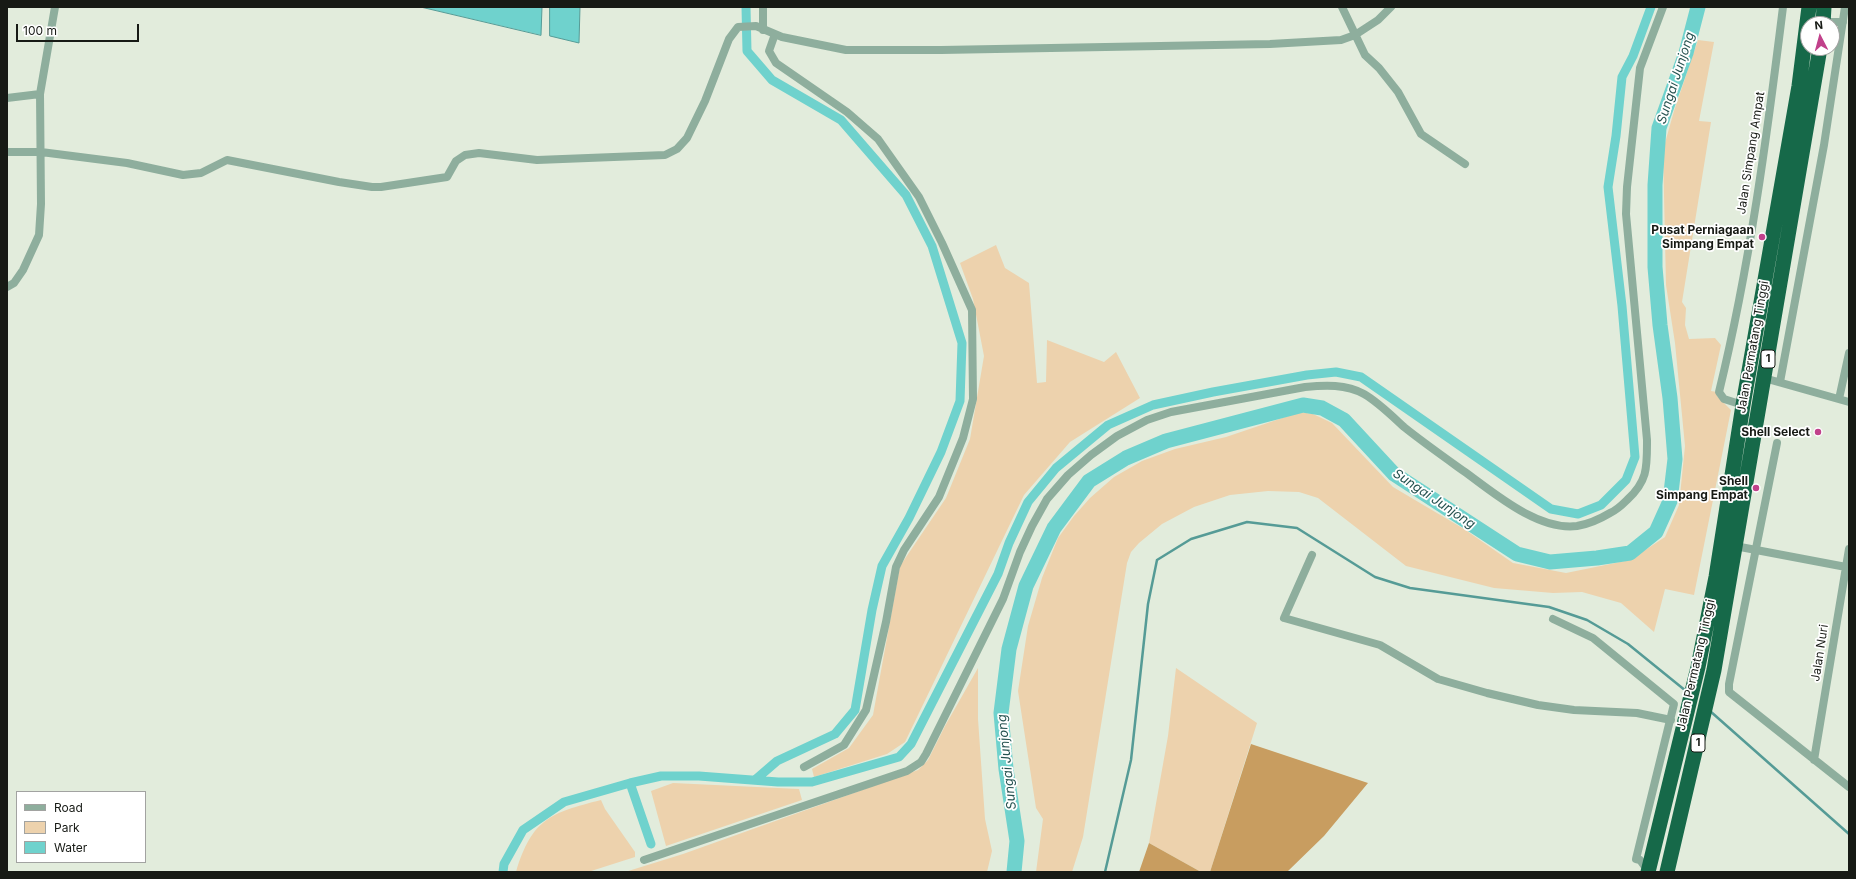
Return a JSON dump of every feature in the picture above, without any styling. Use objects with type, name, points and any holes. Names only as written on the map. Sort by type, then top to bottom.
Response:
[{"type":"highway","name":"Jalan Permatang Tinggi","points":[[1646,867],[1655,839],[1698,667],[1716,577],[1743,405],[1799,86],[1809,7]]},
{"type":"highway","name":"Jalan Permatang Tinggi","points":[[1667,872],[1714,670],[1819,56]]},
{"type":"street","points":[[7,287],[14,282],[23,270],[39,235],[41,152],[40,94],[55,7]]},
{"type":"street","points":[[760,28],[763,7]]},
{"type":"street","points":[[1342,7],[1365,55],[1379,68],[1398,92],[1420,134],[1465,164]]},
{"type":"street","points":[[7,152],[41,152],[127,163],[184,175],[201,173],[227,160],[372,187],[447,177],[456,161],[465,155],[479,153],[537,160],[665,155],[677,150],[687,138],[705,101],[729,39],[738,27],[760,28],[782,37],[846,50],[1270,44],[1341,40],[1355,35],[1378,20],[1391,7]]},
{"type":"street","points":[[644,860],[907,771],[921,762],[1003,599],[1020,552],[1047,499],[1068,475],[1090,455],[1117,436],[1147,420],[1171,412],[1305,387],[1324,385],[1351,389],[1365,395],[1421,441],[1495,494],[1527,514],[1544,522],[1576,526],[1595,521],[1616,510],[1634,494],[1641,485],[1647,464],[1647,440],[1626,214],[1627,187],[1640,68],[1663,7]]},
{"type":"street","name":"Jalan Simpang Ampat","points":[[1743,405],[1724,399],[1719,392],[1733,334],[1755,211],[1769,122],[1783,7]]},
{"type":"street","points":[[1780,382],[1824,145],[1844,7]]},
{"type":"street","points":[[775,34],[769,51],[776,63],[847,112],[878,139],[919,197],[942,243],[972,310],[973,399],[963,438],[939,497],[904,550],[896,567],[886,622],[866,710],[844,745],[804,767]]},
{"type":"street","points":[[7,98],[40,94]]},
{"type":"street","points":[[1839,399],[1849,353]]},
{"type":"street","points":[[1764,378],[1849,402]]},
{"type":"street","points":[[1777,443],[1729,684],[1729,692],[1849,787]]},
{"type":"street","points":[[1735,546],[1846,567]]},
{"type":"street","name":"Jalan Nuri","points":[[1814,760],[1849,549]]},
{"type":"street","points":[[1312,555],[1284,618],[1380,645],[1438,679],[1487,693],[1538,705],[1567,709],[1637,713],[1670,720]]},
{"type":"street","points":[[1553,620],[1592,638],[1674,704],[1636,859],[1646,867]]},
{"type":"green space","points":[[1698,40],[1714,42],[1699,121],[1711,122],[1682,302],[1686,308],[1685,325],[1689,339],[1715,338],[1721,345],[1711,391],[1717,392],[1717,396],[1731,410],[1694,595],[1665,589],[1654,632],[1621,603],[1582,592],[1553,593],[1494,588],[1406,566],[1318,498],[1299,492],[1268,491],[1230,495],[1194,507],[1162,524],[1139,543],[1131,552],[1127,563],[1083,837],[1072,872],[1036,872],[1043,819],[1036,808],[1018,691],[1028,626],[1042,578],[1058,538],[1074,516],[1090,498],[1114,477],[1142,461],[1175,449],[1226,437],[1300,412],[1313,414],[1332,423],[1393,487],[1464,529],[1513,563],[1566,573],[1630,560],[1665,537],[1679,505],[1685,446],[1675,343],[1666,285],[1663,150],[1674,111]]},
{"type":"green space","points":[[996,245],[1005,268],[1029,283],[1037,383],[1046,382],[1047,340],[1104,362],[1116,352],[1140,398],[1070,442],[1024,495],[905,742],[887,754],[814,777],[812,769],[849,748],[873,715],[900,566],[946,498],[970,439],[984,356],[973,299],[960,263]]},
{"type":"green space","points":[[978,668],[978,719],[985,819],[992,851],[987,872],[625,872],[683,854],[918,770],[928,760],[945,726]]},
{"type":"green space","points":[[1176,668],[1257,723],[1210,872],[1201,872],[1149,843],[1168,736]]},
{"type":"green space","points":[[673,783],[799,789],[802,800],[666,846],[651,791]]},
{"type":"green space","points":[[601,800],[605,809],[635,852],[635,857],[588,872],[516,872],[522,854],[529,840],[536,829],[545,821],[568,809]]},
{"type":"shaded area","points":[[1251,744],[1368,783],[1324,836],[1287,872],[1210,872]]},
{"type":"shaded area","points":[[1149,843],[1201,872],[1139,872]]},
{"type":"water","points":[[421,7],[542,7],[541,35]]},
{"type":"water","points":[[550,7],[580,7],[579,43],[550,36]]},
{"type":"waterway","points":[[746,7],[747,51],[772,80],[841,120],[906,195],[932,246],[962,343],[960,401],[941,452],[909,518],[882,566],[872,610],[855,710],[835,734],[777,761],[755,780]]},
{"type":"waterway","points":[[503,872],[504,864],[523,830],[564,802],[630,783],[661,776],[699,776],[778,782],[812,782],[899,757],[911,744],[998,574],[1009,543],[1028,502],[1056,468],[1108,425],[1153,405],[1213,392],[1307,375],[1336,372],[1361,377],[1551,509],[1578,514],[1601,505],[1626,480],[1635,457],[1622,306],[1608,187],[1616,136],[1622,77],[1633,56],[1651,7]]},
{"type":"waterway","name":"Sungai Junjong","points":[[1014,872],[1017,841],[1006,769],[1001,713],[1009,649],[1026,586],[1054,528],[1089,481],[1126,458],[1166,441],[1303,405],[1322,408],[1344,420],[1394,474],[1517,554],[1550,562],[1597,558],[1630,553],[1656,532],[1670,501],[1675,459],[1670,398],[1660,325],[1655,267],[1655,185],[1659,128],[1686,53],[1698,7]]},
{"type":"waterway","points":[[1105,872],[1131,760],[1148,604],[1157,560],[1191,539],[1247,522],[1297,528],[1375,577],[1410,588],[1549,607],[1587,620],[1628,644],[1686,691]]},
{"type":"waterway","points":[[1710,711],[1849,834]]},
{"type":"waterway","points":[[630,783],[651,844]]},
{"type":"place","name":"Pusat Perniagaan Simpang Empat","points":[[1762,237]]},
{"type":"place","name":"Shell Select","points":[[1818,432]]},
{"type":"place","name":"Shell Simpang Empat","points":[[1756,488]]}]
